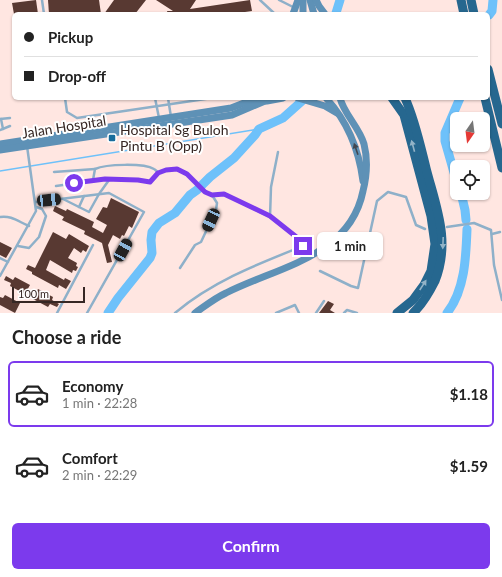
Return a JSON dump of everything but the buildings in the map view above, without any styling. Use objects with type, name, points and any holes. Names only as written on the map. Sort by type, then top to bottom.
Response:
[{"type":"highway","points":[[461,0],[464,12]]},
{"type":"highway","points":[[471,0],[474,12]]},
{"type":"highway","points":[[490,77],[502,124]]},
{"type":"highway","points":[[393,100],[404,115],[431,216],[435,244],[431,271],[424,285],[413,300],[396,313]]},
{"type":"highway","points":[[406,100],[412,114],[443,234],[439,271],[430,291],[420,306],[412,313]]},
{"type":"highway","points":[[485,100],[502,168]]},
{"type":"main road","points":[[294,11],[298,0]]},
{"type":"main road","points":[[303,0],[303,12]]},
{"type":"main road","points":[[310,0],[313,12]]},
{"type":"main road","points":[[316,0],[324,12]]},
{"type":"main road","name":"Jalan Hospital","points":[[0,144],[26,143],[171,121],[232,108],[252,100]]},
{"type":"main road","points":[[264,101],[270,100]]},
{"type":"main road","points":[[305,100],[325,106],[340,116]]},
{"type":"main road","points":[[328,100],[340,116],[357,150],[364,188]]},
{"type":"main road","points":[[195,313],[225,293],[300,261],[328,246],[348,226],[361,203],[367,176],[367,164],[363,142],[341,100]]},
{"type":"main road","name":"Jalan Hospital","points":[[171,121],[232,115],[264,101]]},
{"type":"main road","name":"Jalan Hospital","points":[[0,150],[26,143]]},
{"type":"lane","points":[[42,0],[44,12]]},
{"type":"lane","points":[[260,0],[273,12]]},
{"type":"lane","points":[[279,0],[294,11]]},
{"type":"lane","points":[[65,100],[67,112],[77,118],[156,105],[198,100]]},
{"type":"lane","points":[[155,100],[159,123]]},
{"type":"lane","points":[[168,100],[171,121]]},
{"type":"lane","points":[[10,118],[0,119],[1,129],[10,126]]},
{"type":"lane","points":[[0,276],[18,246],[36,211],[36,202],[26,143]]},
{"type":"lane","points":[[270,216],[270,187],[278,152]]},
{"type":"lane","points":[[54,172],[129,165],[154,169],[158,173]]},
{"type":"lane","points":[[94,180],[95,169]]},
{"type":"lane","points":[[56,186],[94,180],[138,180],[150,182],[158,173],[166,170],[177,169],[187,174],[198,186],[212,195],[217,203],[216,210],[201,242],[195,245],[180,268]]},
{"type":"lane","points":[[62,199],[89,212],[99,194],[110,180]]},
{"type":"lane","points":[[320,271],[358,288],[377,201],[388,192],[406,196],[411,215],[416,224],[425,229]]},
{"type":"lane","points":[[36,202],[109,193],[144,212],[87,313]]},
{"type":"lane","points":[[175,313],[191,299],[222,280],[303,246],[304,243],[270,216],[224,194],[212,195]]},
{"type":"lane","points":[[79,207],[84,196]]},
{"type":"lane","points":[[18,246],[29,248],[39,237],[46,216],[42,209],[36,207]]},
{"type":"lane","points":[[0,217],[6,216],[29,226]]},
{"type":"lane","points":[[447,227],[474,223],[491,230],[494,265],[502,300]]},
{"type":"lane","points":[[492,234],[500,232]]},
{"type":"lane","points":[[58,313],[93,245]]},
{"type":"lane","points":[[0,258],[8,262]]},
{"type":"lane","points":[[316,313],[324,300]]},
{"type":"lane","points":[[279,312],[295,305],[299,313]]},
{"type":"lane","points":[[344,313],[347,310],[357,313]]},
{"type":"waterway","points":[[336,12],[340,0]]},
{"type":"waterway","points":[[490,14],[492,11],[493,0]]},
{"type":"waterway","points":[[450,160],[445,141],[445,133],[459,100]]},
{"type":"waterway","points":[[108,313],[150,258],[152,253],[152,232],[159,223],[175,213],[190,195],[234,158],[259,129],[283,118],[302,101]]},
{"type":"waterway","points":[[0,171],[259,129]]},
{"type":"waterway","points":[[463,200],[466,220]]},
{"type":"waterway","points":[[447,313],[458,294],[461,284],[465,262],[467,229]]},
{"type":"place","name":"Hospital Sg Buloh Pintu B (Opp)","points":[[112,138]]},
{"type":"route","points":[[74,183],[105,179],[150,182],[158,173],[166,170],[177,169],[187,174],[205,192],[212,195],[224,194],[270,216],[304,243],[303,246]]}]
